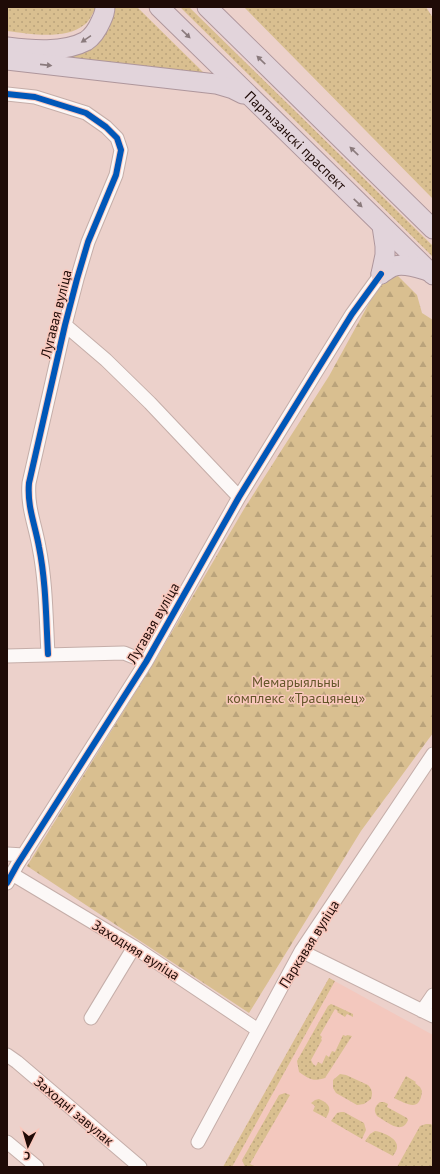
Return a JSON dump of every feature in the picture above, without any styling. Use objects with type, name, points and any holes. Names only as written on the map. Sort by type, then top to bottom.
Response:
[{"type":"highway","points":[[7,47],[22,49],[68,48],[87,40],[98,28],[105,11],[105,7]]},
{"type":"highway","name":"Партызанскі праспект","points":[[158,7],[431,273]]},
{"type":"highway","points":[[207,7],[433,229]]},
{"type":"highway","points":[[7,60],[216,84],[250,97]]},
{"type":"highway","points":[[381,274],[385,255],[382,226]]},
{"type":"highway","points":[[381,274],[392,267],[397,266],[417,268],[431,273]]},
{"type":"street","name":"Лугавая вуліца","points":[[7,94],[35,97],[86,113],[106,127],[117,138],[121,150],[116,175],[88,242],[83,259],[65,325],[29,483],[29,506],[39,547],[43,577],[48,654]]},
{"type":"street","name":"Лугавая вуліца","points":[[9,879],[146,662],[240,497],[316,372],[348,321],[381,274]]},
{"type":"street","name":"Лугавая вуліца","points":[[65,325],[106,360],[150,402],[240,497]]},
{"type":"street","name":"Лугавая вуліца","points":[[7,656],[124,653],[146,662]]},
{"type":"street","name":"Паркавая вуліца","points":[[198,1142],[301,951],[433,754]]},
{"type":"street","points":[[7,854],[24,854]]},
{"type":"street","name":"Заходняя вуліца","points":[[9,879],[134,947],[258,1030]]},
{"type":"street","points":[[91,1018],[134,947]]},
{"type":"street","points":[[301,951],[428,1014],[433,995]]},
{"type":"street","name":"Заходні завулак","points":[[7,1055],[140,1167]]},
{"type":"street","points":[[7,1142],[37,1167]]},
{"type":"shaded area","points":[[329,978],[433,1035],[433,1167],[223,1167]]},
{"type":"green space","points":[[7,7],[95,7],[95,10],[86,24],[76,30],[67,33],[47,35],[7,31]]},
{"type":"green space","points":[[115,7],[137,7],[205,74],[63,57],[92,45],[109,29]]},
{"type":"green space","points":[[180,7],[189,7],[433,246],[433,257]]},
{"type":"green space","points":[[244,7],[426,7],[433,18],[433,199]]},
{"type":"green space","name":"Мемарыяльны комплекс «Трасцянец»","points":[[394,272],[417,295],[422,313],[433,320],[433,733],[361,831],[249,1013],[27,866],[156,659],[244,509],[329,376],[379,285]]},
{"type":"green space","points":[[329,978],[335,981],[232,1167],[223,1167]]},
{"type":"green space","points":[[331,1004],[353,1014],[353,1017],[347,1014],[345,1017],[335,1009],[320,1035],[322,1040],[311,1060],[313,1064],[316,1066],[318,1062],[322,1064],[326,1055],[329,1057],[332,1051],[335,1052],[343,1035],[352,1036],[325,1078],[317,1080],[311,1079],[299,1072],[297,1061],[328,1006]]},
{"type":"green space","points":[[340,1074],[346,1075],[368,1085],[372,1091],[371,1099],[364,1104],[357,1105],[336,1093],[333,1088],[333,1080]]},
{"type":"green space","points":[[406,1076],[416,1082],[415,1083],[422,1091],[421,1098],[416,1104],[408,1104],[394,1098]]},
{"type":"green space","points":[[285,1093],[290,1095],[250,1164],[256,1167],[245,1167],[242,1160],[279,1095]]},
{"type":"green space","points":[[319,1099],[326,1103],[329,1107],[329,1112],[326,1118],[313,1111],[315,1106],[311,1103]]},
{"type":"green space","points":[[380,1102],[388,1104],[387,1107],[407,1118],[408,1120],[405,1125],[402,1127],[394,1126],[377,1116],[375,1108]]},
{"type":"green space","points":[[344,1112],[364,1123],[366,1130],[362,1139],[331,1121],[337,1113]]},
{"type":"green space","points":[[431,1124],[433,1127],[433,1167],[397,1167],[420,1126]]},
{"type":"green space","points":[[375,1131],[385,1134],[395,1141],[397,1148],[393,1156],[365,1141],[370,1134]]},
{"type":"cycle path","points":[[7,94],[35,97],[86,113],[106,127],[117,138],[121,150],[116,175],[88,242],[77,279],[29,483],[30,508],[43,573],[48,654]]},
{"type":"cycle path","points":[[7,883],[146,662],[239,497],[352,314],[381,274]]}]
